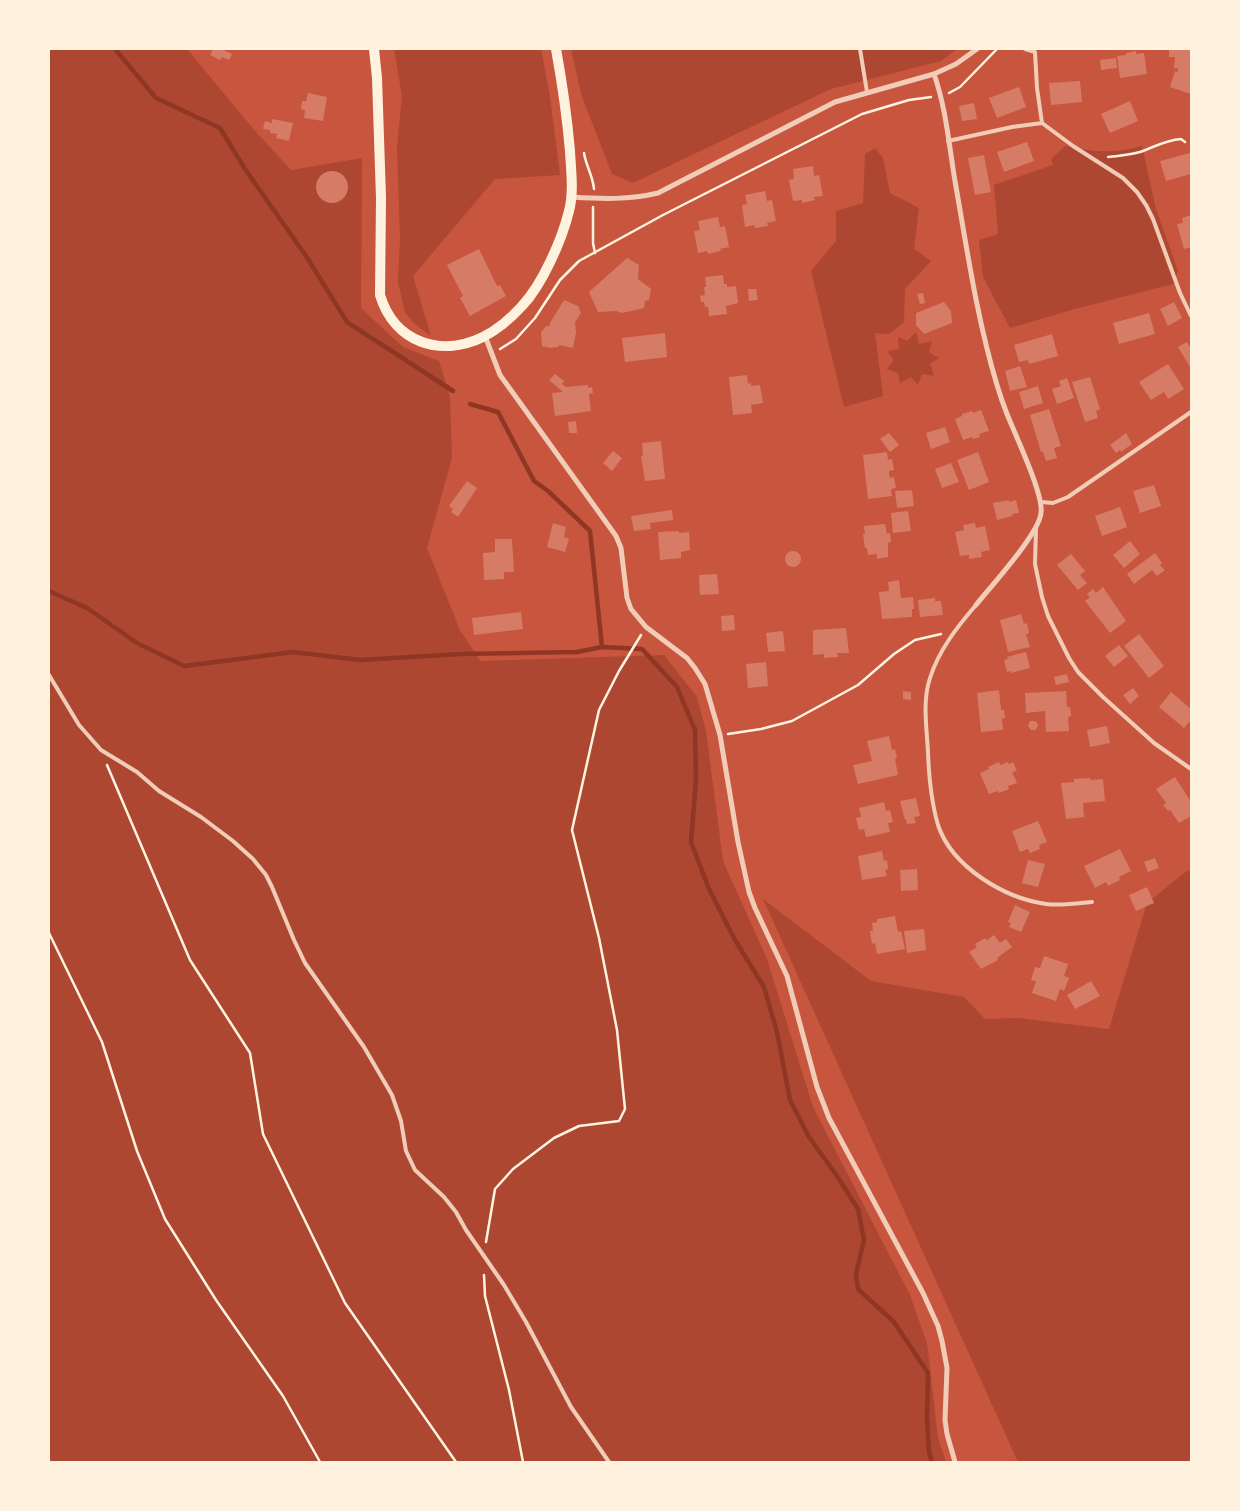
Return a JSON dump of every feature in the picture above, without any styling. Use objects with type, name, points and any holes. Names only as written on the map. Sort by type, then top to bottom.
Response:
[{"type":"main road","points":[[374,49],[377,78],[381,222],[380,295],[384,308],[393,322],[416,341],[428,344],[457,345],[485,336],[524,305],[548,267],[565,224],[572,196],[567,120],[556,49]]},
{"type":"street","points":[[572,196],[624,199],[658,193],[835,102],[934,74],[956,64],[977,49]]},
{"type":"street","points":[[934,74],[941,96],[981,323],[991,364],[1005,410],[1041,502],[1041,516],[1036,529],[976,604]]},
{"type":"street","points":[[485,336],[500,375],[613,531],[621,548],[627,598],[631,609],[646,627],[687,658],[704,684],[720,735],[738,842],[750,892],[755,908],[787,976],[817,1086],[829,1118],[919,1284],[938,1326],[947,1368],[945,1420],[955,1462]]},
{"type":"lane","points":[[860,49],[867,92]]},
{"type":"lane","points":[[1025,49],[1035,52],[1037,88],[1042,123],[1073,146],[1123,178],[1146,205],[1180,293],[1191,316]]},
{"type":"lane","points":[[948,142],[1042,123]]},
{"type":"lane","points":[[1041,502],[1053,503],[1061,501],[1191,412]]},
{"type":"lane","points":[[1036,529],[1035,564],[1042,597],[1048,616],[1078,672],[1154,744],[1191,769]]},
{"type":"lane","points":[[976,604],[952,634],[938,659],[926,692],[930,791],[939,826],[946,841],[960,860],[974,873],[1011,893],[1030,901],[1048,904],[1092,902]]},
{"type":"lane","points":[[49,675],[79,725],[101,750],[137,772],[159,791],[201,817],[233,841],[253,859],[266,875],[305,963],[364,1047],[392,1095],[401,1121],[406,1151],[415,1170],[444,1197],[456,1212],[526,1322],[571,1407],[609,1462]]},
{"type":"path","points":[[491,353],[516,339],[535,318],[560,280],[579,261],[672,211],[862,114],[909,100],[941,96],[953,92],[996,49]]},
{"type":"path","points":[[1092,158],[1119,156],[1177,139],[1181,139],[1184,142]]},
{"type":"path","points":[[523,1462],[485,1296],[484,1256],[494,1189],[512,1168],[554,1138],[579,1126],[619,1121],[625,1109],[617,1030],[599,938],[572,830],[599,710],[619,671],[646,627]]},
{"type":"path","points":[[720,735],[761,729],[792,721],[858,685],[894,654],[915,640],[943,633],[952,634]]},
{"type":"path","points":[[101,750],[190,960],[250,1053],[263,1134],[346,1303],[456,1462]]},
{"type":"path","points":[[49,933],[102,1042],[137,1151],[165,1219],[216,1300],[283,1396],[320,1462]]},
{"type":"shaded area","points":[[49,49],[187,49],[255,131],[291,170],[362,158],[361,308],[403,347],[439,361],[450,397],[452,458],[427,548],[460,630],[480,661],[664,655],[697,697],[706,731],[723,861],[767,959],[813,1107],[910,1295],[927,1343],[938,1438],[946,1462],[49,1462]]},
{"type":"shaded area","points":[[394,49],[541,49],[550,97],[560,175],[495,179],[413,276],[431,336],[416,325],[405,313],[398,282],[400,239],[397,147],[402,96]]},
{"type":"shaded area","points":[[571,49],[957,49],[941,61],[831,89],[633,183],[612,174],[582,97]]},
{"type":"shaded area","points":[[1065,146],[1104,151],[1132,149],[1142,146],[1156,209],[1178,271],[1173,284],[1010,328],[983,277],[979,240],[998,234],[994,185],[1053,165],[1051,159]]},
{"type":"shaded area","points":[[875,148],[883,158],[890,193],[919,208],[914,249],[931,261],[905,289],[904,322],[889,334],[875,333],[883,396],[844,407],[811,271],[836,241],[836,211],[863,203],[865,154]]},
{"type":"shaded area","points":[[916,332],[919,344],[932,341],[929,352],[939,358],[930,364],[934,376],[922,374],[918,385],[911,377],[900,383],[898,373],[887,369],[894,360],[887,351],[899,349],[898,337],[907,341]]},
{"type":"shaded area","points":[[1188,870],[1191,874],[1191,1462],[1018,1462],[763,899],[871,981],[964,997],[985,1019],[1018,1018],[1109,1029],[1147,903]]},
{"type":"building","points":[[213,49],[221,49],[232,54],[229,60],[222,57],[220,60],[210,55]]},
{"type":"building","points":[[1169,49],[1191,49],[1191,94],[1170,87],[1175,71],[1178,72],[1178,68],[1174,68],[1175,57],[1169,57]]},
{"type":"building","points":[[1136,51],[1136,54],[1144,53],[1147,74],[1120,78],[1117,56]]},
{"type":"building","points":[[1116,58],[1117,68],[1101,70],[1100,60]]},
{"type":"building","points":[[1080,81],[1082,102],[1051,105],[1049,83]]},
{"type":"building","points":[[1019,87],[1026,107],[997,118],[989,98]]},
{"type":"building","points":[[308,93],[327,97],[323,121],[304,118],[305,110],[301,109],[302,101],[306,101]]},
{"type":"building","points":[[1130,101],[1138,121],[1110,133],[1101,114]]},
{"type":"building","points":[[974,103],[977,119],[962,121],[959,106]]},
{"type":"building","points":[[272,119],[293,123],[289,141],[276,138],[277,134],[263,129],[265,121],[272,123]]},
{"type":"building","points":[[1027,142],[1034,161],[1004,172],[997,152]]},
{"type":"building","points":[[1190,153],[1191,174],[1166,181],[1160,161]]},
{"type":"building","points":[[984,155],[991,192],[975,195],[968,158]]},
{"type":"building","points":[[813,166],[814,176],[819,175],[823,196],[814,197],[815,200],[802,203],[802,200],[793,201],[789,180],[794,179],[793,169]]},
{"type":"building","points":[[332,171],[338,172],[343,176],[347,181],[347,193],[343,198],[338,202],[332,203],[326,202],[321,198],[317,193],[316,187],[317,181],[321,176],[326,172]]},
{"type":"building","points":[[765,191],[767,201],[772,200],[776,221],[767,223],[768,226],[755,228],[754,225],[745,227],[742,205],[747,204],[745,195]]},
{"type":"building","points":[[1191,215],[1191,247],[1184,249],[1177,224],[1183,223],[1182,218]]},
{"type":"building","points":[[718,217],[720,227],[725,226],[729,247],[708,254],[707,251],[698,253],[694,231],[700,230],[698,221]]},
{"type":"building","points":[[479,249],[497,286],[500,285],[506,296],[470,316],[460,298],[463,296],[447,265]]},
{"type":"building","points":[[627,258],[639,265],[638,279],[651,289],[649,300],[645,301],[644,308],[622,313],[616,311],[598,312],[589,292]]},
{"type":"building","points":[[723,275],[724,284],[727,284],[727,287],[736,286],[738,303],[726,306],[727,314],[709,316],[708,307],[705,307],[704,302],[701,302],[700,296],[705,295],[705,277]]},
{"type":"building","points":[[748,289],[756,289],[758,300],[749,301]]},
{"type":"building","points":[[923,293],[925,303],[920,304],[917,294]]},
{"type":"building","points":[[564,300],[578,306],[581,313],[575,322],[576,332],[573,348],[559,345],[558,347],[550,348],[542,346],[541,332],[546,326],[550,326]]},
{"type":"building","points":[[944,302],[951,311],[952,323],[924,334],[916,325],[916,313]]},
{"type":"building","points":[[1174,302],[1182,318],[1168,326],[1160,309]]},
{"type":"building","points":[[1149,313],[1155,334],[1119,344],[1113,323]]},
{"type":"building","points":[[665,333],[667,357],[625,362],[622,338]]},
{"type":"building","points":[[1052,334],[1058,356],[1029,364],[1028,360],[1019,362],[1014,345]]},
{"type":"building","points":[[1187,342],[1191,349],[1190,367],[1178,347]]},
{"type":"building","points":[[1168,364],[1184,389],[1168,399],[1164,392],[1151,400],[1139,382]]},
{"type":"building","points":[[1020,366],[1027,387],[1010,391],[1005,371]]},
{"type":"building","points":[[555,374],[564,381],[562,384],[566,387],[588,385],[588,388],[592,387],[593,393],[589,394],[591,411],[555,416],[552,393],[563,392],[549,380]]},
{"type":"building","points":[[747,375],[748,384],[751,383],[751,386],[760,385],[763,403],[751,405],[752,413],[733,415],[729,377]]},
{"type":"building","points":[[1090,377],[1100,409],[1096,411],[1098,418],[1085,422],[1072,382]]},
{"type":"building","points":[[1067,378],[1074,398],[1057,404],[1052,389],[1061,386],[1059,381]]},
{"type":"building","points":[[1038,386],[1043,403],[1024,409],[1019,392]]},
{"type":"building","points":[[1049,409],[1061,446],[1054,448],[1057,458],[1046,461],[1043,452],[1041,452],[1030,415]]},
{"type":"building","points":[[981,410],[989,431],[979,434],[980,437],[963,440],[955,419],[962,416],[962,414]]},
{"type":"building","points":[[576,421],[577,433],[569,433],[568,422]]},
{"type":"building","points":[[945,427],[950,442],[931,449],[926,433]]},
{"type":"building","points":[[889,433],[899,445],[890,452],[880,439]]},
{"type":"building","points":[[1126,433],[1132,444],[1121,452],[1120,450],[1116,453],[1110,445]]},
{"type":"building","points":[[661,441],[665,479],[645,481],[641,456],[643,456],[642,443]]},
{"type":"building","points":[[613,451],[622,458],[612,471],[603,463]]},
{"type":"building","points":[[887,452],[888,460],[892,459],[894,470],[889,471],[890,478],[894,477],[896,488],[891,489],[892,496],[868,499],[863,455]]},
{"type":"building","points":[[978,452],[989,482],[969,490],[957,460]]},
{"type":"building","points":[[951,463],[959,482],[942,488],[935,469]]},
{"type":"building","points":[[467,481],[477,488],[458,517],[451,512],[453,509],[449,506]]},
{"type":"building","points":[[1154,485],[1161,506],[1140,513],[1133,491]]},
{"type":"building","points":[[912,490],[914,506],[897,508],[895,491]]},
{"type":"building","points":[[1009,500],[1009,502],[1016,500],[1019,513],[997,520],[993,503]]},
{"type":"building","points":[[1120,507],[1127,527],[1102,536],[1095,516]]},
{"type":"building","points":[[672,510],[673,520],[650,523],[651,529],[634,531],[631,516]]},
{"type":"building","points":[[908,511],[911,531],[893,533],[891,513]]},
{"type":"building","points":[[553,523],[566,527],[564,537],[569,539],[565,552],[547,547]]},
{"type":"building","points":[[975,523],[976,528],[985,526],[990,550],[981,552],[982,557],[969,559],[969,555],[960,556],[955,532],[964,530],[963,525]]},
{"type":"building","points":[[885,524],[887,534],[890,533],[891,542],[888,543],[888,557],[877,559],[877,554],[868,555],[867,548],[865,548],[864,526]]},
{"type":"building","points":[[679,531],[679,533],[689,532],[690,550],[681,552],[681,558],[660,560],[658,532]]},
{"type":"building","points":[[495,539],[512,539],[514,572],[504,572],[504,579],[484,580],[483,553],[495,552]]},
{"type":"building","points":[[1130,541],[1140,554],[1124,568],[1113,555]]},
{"type":"building","points":[[793,551],[801,559],[793,567],[785,559]]},
{"type":"building","points":[[1155,553],[1162,563],[1160,565],[1165,570],[1157,576],[1152,570],[1134,584],[1127,574]]},
{"type":"building","points":[[1071,554],[1085,571],[1080,575],[1087,583],[1078,590],[1057,565]]},
{"type":"building","points":[[717,574],[719,594],[700,595],[699,575]]},
{"type":"building","points":[[899,580],[901,598],[913,597],[914,609],[912,609],[912,617],[882,619],[879,592],[889,591],[888,582]]},
{"type":"building","points":[[1103,587],[1126,621],[1110,633],[1085,601],[1090,597],[1087,594],[1093,589],[1096,593]]},
{"type":"building","points":[[935,598],[935,601],[941,601],[943,615],[920,617],[918,600]]},
{"type":"building","points":[[521,612],[523,629],[474,635],[472,618]]},
{"type":"building","points":[[1021,614],[1024,624],[1027,623],[1029,633],[1026,634],[1030,647],[1008,652],[1000,620]]},
{"type":"building","points":[[734,615],[735,630],[722,631],[721,616]]},
{"type":"building","points":[[846,628],[849,653],[837,653],[838,657],[824,658],[824,654],[813,655],[813,630]]},
{"type":"building","points":[[783,631],[785,651],[768,652],[766,633]]},
{"type":"building","points":[[1139,634],[1164,666],[1149,678],[1124,646]]},
{"type":"building","points":[[1119,645],[1128,656],[1114,667],[1105,656]]},
{"type":"building","points":[[1026,652],[1030,668],[1011,673],[1011,671],[1007,672],[1004,660],[1008,659],[1007,657]]},
{"type":"building","points":[[766,662],[768,686],[748,688],[746,664]]},
{"type":"building","points":[[1067,674],[1069,682],[1056,685],[1054,677]]},
{"type":"building","points":[[1133,688],[1139,696],[1130,704],[1123,695]]},
{"type":"building","points":[[999,690],[1001,710],[1004,710],[1005,718],[1002,719],[1003,730],[981,732],[977,693]]},
{"type":"building","points":[[903,691],[911,692],[911,700],[903,699]]},
{"type":"building","points":[[1066,691],[1067,707],[1070,707],[1071,716],[1068,717],[1069,731],[1046,732],[1045,711],[1026,713],[1025,693]]},
{"type":"building","points":[[1171,692],[1191,709],[1191,720],[1184,728],[1159,707]]},
{"type":"building","points":[[1030,721],[1037,723],[1036,730],[1031,730],[1028,726]]},
{"type":"building","points":[[1107,726],[1110,743],[1090,747],[1087,730]]},
{"type":"building","points":[[889,736],[892,750],[895,749],[898,775],[858,784],[853,765],[872,761],[867,741]]},
{"type":"building","points":[[999,762],[1000,765],[1013,762],[1017,771],[1012,772],[1017,783],[1008,786],[1009,789],[999,793],[998,791],[989,794],[980,773]]},
{"type":"building","points":[[1175,777],[1191,802],[1191,816],[1179,823],[1170,810],[1168,811],[1163,805],[1166,803],[1156,789]]},
{"type":"building","points":[[1090,778],[1091,780],[1103,779],[1105,801],[1083,803],[1084,817],[1066,819],[1061,783],[1074,782],[1074,779]]},
{"type":"building","points":[[916,798],[920,816],[914,817],[916,823],[907,824],[900,801]]},
{"type":"building","points":[[884,802],[886,811],[890,810],[893,822],[888,823],[890,832],[866,837],[864,829],[859,830],[856,818],[861,817],[859,808]]},
{"type":"building","points":[[1038,821],[1047,842],[1039,845],[1040,849],[1030,853],[1028,849],[1020,852],[1012,831]]},
{"type":"building","points":[[1120,849],[1131,871],[1119,877],[1120,880],[1108,886],[1106,882],[1095,888],[1084,866]]},
{"type":"building","points":[[882,851],[884,861],[887,860],[888,869],[885,870],[887,876],[862,880],[858,856]]},
{"type":"building","points":[[1155,858],[1159,868],[1148,872],[1144,862]]},
{"type":"building","points":[[1028,860],[1045,864],[1038,887],[1022,883]]},
{"type":"building","points":[[917,869],[918,890],[901,891],[900,870]]},
{"type":"building","points":[[1147,887],[1154,903],[1136,911],[1129,895]]},
{"type":"building","points":[[1015,905],[1030,912],[1021,932],[1009,927],[1011,923],[1008,922]]},
{"type":"building","points":[[895,916],[898,932],[901,931],[905,949],[877,954],[875,943],[872,944],[870,931],[873,931],[872,923],[877,922],[877,919]]},
{"type":"building","points":[[924,929],[926,950],[907,953],[904,931]]},
{"type":"building","points":[[994,935],[1000,943],[1006,939],[1012,947],[997,958],[998,960],[981,969],[969,952],[977,947],[975,944],[985,938],[987,940]]},
{"type":"building","points":[[1044,956],[1068,964],[1064,976],[1069,978],[1064,991],[1060,989],[1056,1001],[1032,993],[1036,981],[1031,980],[1035,967],[1040,968]]},
{"type":"building","points":[[1091,981],[1100,996],[1075,1009],[1067,995]]},
{"type":"waterway","points":[[115,49],[156,98],[220,128],[245,169],[306,256],[347,322],[453,391]]},
{"type":"waterway","points":[[470,404],[498,412],[534,481],[548,491],[590,531],[602,647]]},
{"type":"waterway","points":[[49,591],[87,608],[137,643],[184,666],[293,652],[360,660],[461,654],[577,652],[602,647],[642,649],[677,687],[695,730],[696,779],[691,842],[709,889],[735,940],[764,987],[777,1032],[790,1100],[809,1137],[858,1209],[864,1240],[856,1274],[858,1289],[894,1322],[928,1373],[927,1418],[929,1452],[932,1462]]}]
